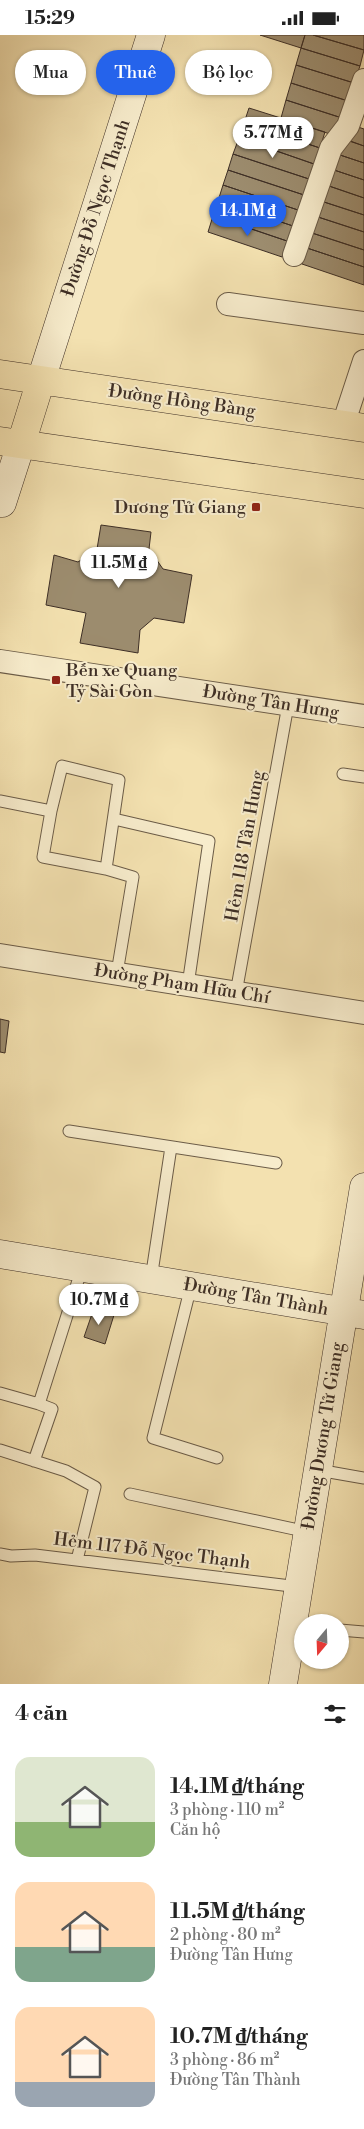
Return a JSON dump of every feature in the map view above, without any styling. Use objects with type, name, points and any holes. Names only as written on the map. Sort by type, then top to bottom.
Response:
[{"type":"main road","name":"Đường Hồng Bàng","points":[[0,374],[354,426]]},
{"type":"main road","points":[[41,380],[11,442],[364,494]]},
{"type":"street","name":"Đường Đỗ Ngọc Thạnh","points":[[41,380],[151,35]]},
{"type":"street","points":[[294,255],[331,148],[343,135],[348,126],[364,80]]},
{"type":"street","points":[[228,304],[364,323]]},
{"type":"street","points":[[354,426],[364,361]]},
{"type":"street","points":[[2,503],[11,442]]},
{"type":"street","name":"Đường Tân Hưng","points":[[0,661],[364,716]]},
{"type":"street","name":"Đường Phạm Hữu Chí","points":[[0,955],[364,1013]]},
{"type":"street","name":"Đường Dương Tử Giang","points":[[298,1614],[299,1587],[318,1470],[354,1314],[364,1187]]},
{"type":"street","name":"Đường Tân Thành","points":[[0,1254],[354,1314]]},
{"type":"street","name":"Đường Dương Tử Giang","points":[[283,1684],[294,1641]]},
{"type":"lane","name":"Hẻm 118 Tân Hưng","points":[[236,993],[288,705]]},
{"type":"lane","points":[[106,869],[120,780],[62,766],[51,811],[43,857],[106,869],[133,877],[117,973]]},
{"type":"lane","points":[[343,774],[364,777]]},
{"type":"lane","points":[[0,801],[51,811]]},
{"type":"lane","points":[[114,819],[209,841],[188,985]]},
{"type":"lane","points":[[69,1131],[276,1163]]},
{"type":"lane","points":[[151,1279],[171,1147]]},
{"type":"lane","points":[[39,1405],[82,1267]]},
{"type":"lane","points":[[190,1286],[153,1437],[218,1458]]},
{"type":"lane","points":[[0,1393],[52,1409],[34,1461]]},
{"type":"lane","points":[[0,1450],[66,1471],[95,1487],[77,1560]]},
{"type":"lane","points":[[318,1470],[364,1478]]},
{"type":"lane","points":[[130,1494],[308,1531]]},
{"type":"lane","name":"Hẻm 117 Đỗ Ngọc Thạnh","points":[[0,1554],[11,1556],[35,1555],[299,1587]]},
{"type":"lane","points":[[349,1630],[364,1632]]},
{"type":"building","points":[[260,35],[305,35],[301,48]]},
{"type":"building","points":[[305,35],[313,35],[364,50],[360,66],[301,48]]},
{"type":"building","points":[[313,35],[364,35],[364,50]]},
{"type":"building","points":[[301,48],[360,66],[354,83],[296,65]]},
{"type":"building","points":[[296,65],[354,83],[348,101],[291,83]]},
{"type":"building","points":[[291,83],[348,101],[342,118],[286,100]]},
{"type":"building","points":[[286,100],[342,118],[336,136],[281,118]]},
{"type":"building","points":[[249,108],[325,132],[320,148],[244,123]]},
{"type":"building","points":[[244,123],[320,148],[314,164],[239,138]]},
{"type":"building","points":[[355,126],[364,129],[364,146],[349,141]]},
{"type":"building","points":[[239,138],[314,164],[309,179],[233,154]]},
{"type":"building","points":[[345,139],[364,146],[364,163],[340,155]]},
{"type":"building","points":[[233,154],[309,179],[304,195],[228,170]]},
{"type":"building","points":[[340,155],[364,163],[364,180],[334,170]]},
{"type":"building","points":[[228,170],[304,195],[298,210],[223,185]]},
{"type":"building","points":[[334,170],[364,180],[364,198],[329,186]]},
{"type":"building","points":[[223,185],[298,210],[293,226],[218,201]]},
{"type":"building","points":[[329,186],[364,198],[364,215],[324,202]]},
{"type":"building","points":[[218,201],[293,226],[287,241],[213,216]]},
{"type":"building","points":[[324,202],[364,215],[364,232],[318,217]]},
{"type":"building","points":[[213,216],[287,241],[282,257],[208,232]]},
{"type":"building","points":[[318,217],[364,232],[364,250],[312,233]]},
{"type":"building","points":[[312,233],[364,250],[364,267],[307,248]]},
{"type":"building","points":[[307,248],[364,267],[364,285],[302,264]]},
{"type":"building","points":[[101,525],[151,532],[149,549],[163,569],[192,575],[184,623],[154,618],[140,630],[138,653],[80,643],[86,613],[46,605],[54,555],[78,562],[97,549]]},
{"type":"building","points":[[0,1019],[9,1021],[5,1053],[0,1052]]},
{"type":"building","points":[[94,1308],[114,1315],[105,1344],[84,1337]]},
{"type":"place","name":"Dương Tử Giang","points":[[256,507]]},
{"type":"place","name":"Bến xe Quang Tỷ Sài Gòn","points":[[56,680]]}]
